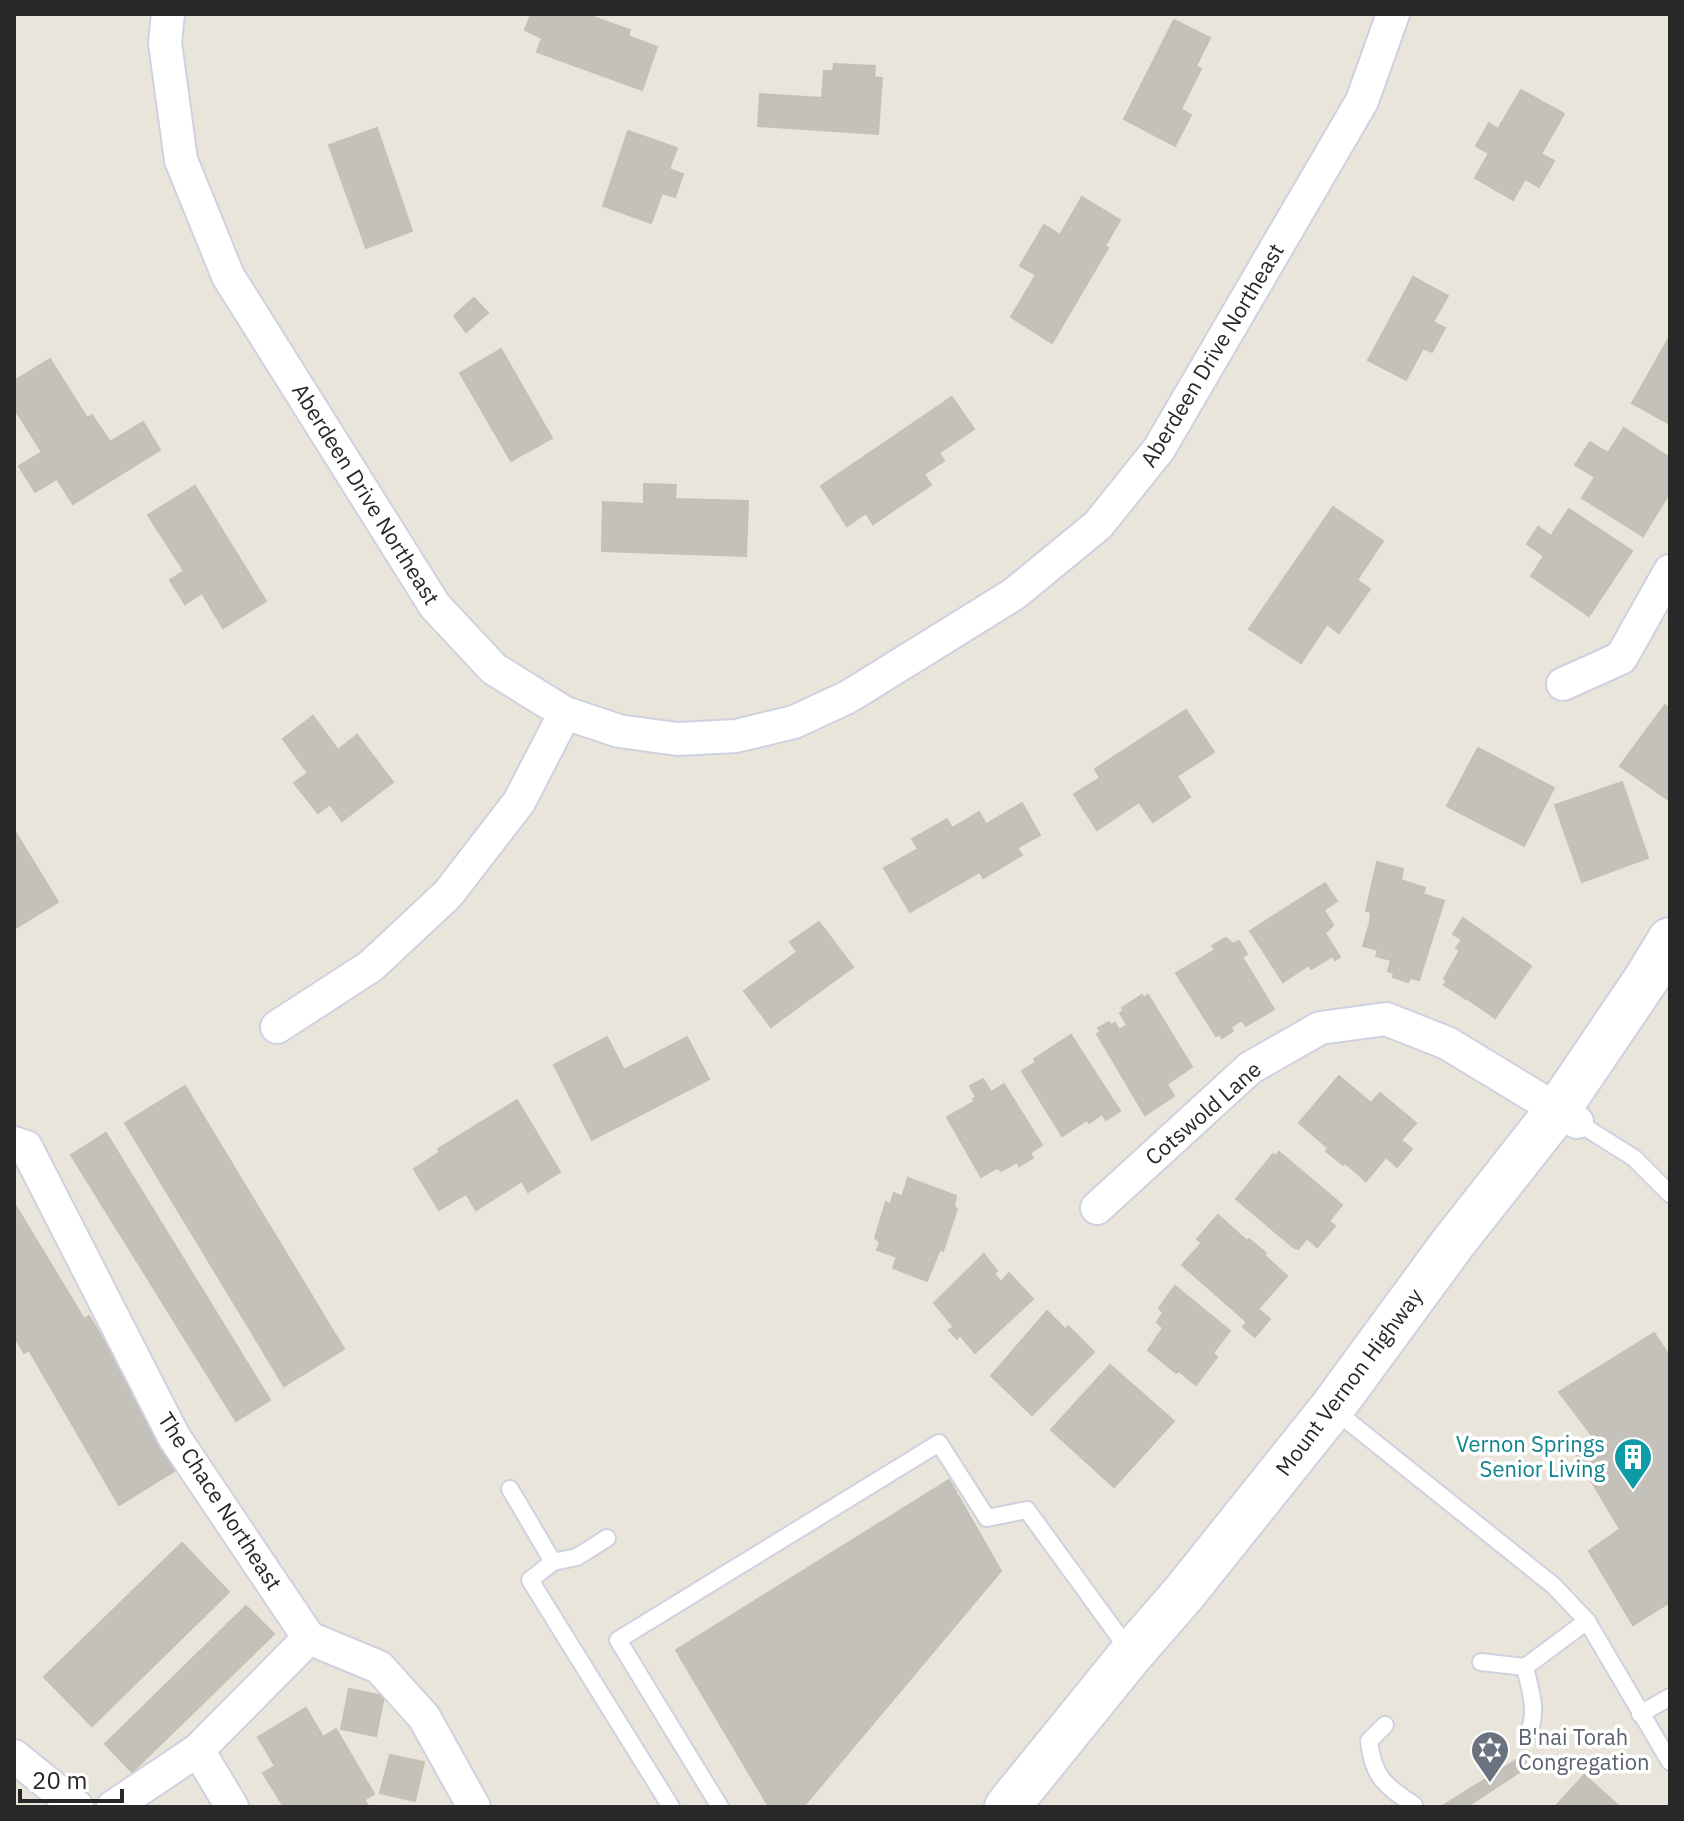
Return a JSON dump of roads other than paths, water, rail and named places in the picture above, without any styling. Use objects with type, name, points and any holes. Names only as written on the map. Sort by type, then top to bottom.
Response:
[{"type":"main road","name":"Mount Vernon Highway","points":[[1007,1807],[1332,1408],[1453,1243],[1567,1116],[1659,979],[1670,940]]},
{"type":"street","name":"Aberdeen Drive Northeast","points":[[168,14],[165,43],[181,160],[228,276],[435,606],[494,669],[565,713],[619,731],[677,739],[736,736],[794,722],[848,697],[1014,594],[1098,525],[1159,449],[1362,101],[1393,14]]},
{"type":"street","points":[[1563,684],[1621,658],[1670,571]]},
{"type":"street","points":[[277,1027],[371,966],[448,894],[519,802],[565,713]]},
{"type":"street","name":"Cotswold Lane","points":[[1097,1208],[1250,1068],[1320,1028],[1386,1019],[1447,1043],[1567,1116]]},
{"type":"street","name":"The Chace Northeast","points":[[14,1143],[26,1147],[174,1437],[309,1638]]},
{"type":"street","points":[[113,1807],[198,1750],[309,1638],[379,1667],[424,1717],[474,1807]]},
{"type":"street","points":[[198,1750],[232,1807]]},
{"type":"street","points":[[14,1756],[77,1807]]},
{"type":"lane","points":[[1567,1116],[1634,1158],[1670,1194]]},
{"type":"lane","points":[[1332,1408],[1554,1586],[1587,1621],[1670,1762]]},
{"type":"lane","points":[[720,1807],[618,1640],[939,1443],[987,1518],[1027,1510],[1131,1654]]},
{"type":"lane","points":[[510,1489],[553,1562]]},
{"type":"lane","points":[[607,1538],[577,1557],[553,1562],[530,1580],[671,1807]]},
{"type":"lane","points":[[1481,1662],[1525,1667],[1587,1621]]},
{"type":"lane","points":[[1525,1667],[1534,1706],[1534,1719],[1529,1732]]},
{"type":"lane","points":[[1640,1714],[1670,1697]]},
{"type":"lane","points":[[1385,1725],[1369,1741],[1371,1764],[1388,1788],[1414,1805]]},
{"type":"place","name":"Vernon Springs Senior Living","points":[[1633,1491]]},
{"type":"place","name":"B'nai Torah Congregation","points":[[1490,1784]]}]
